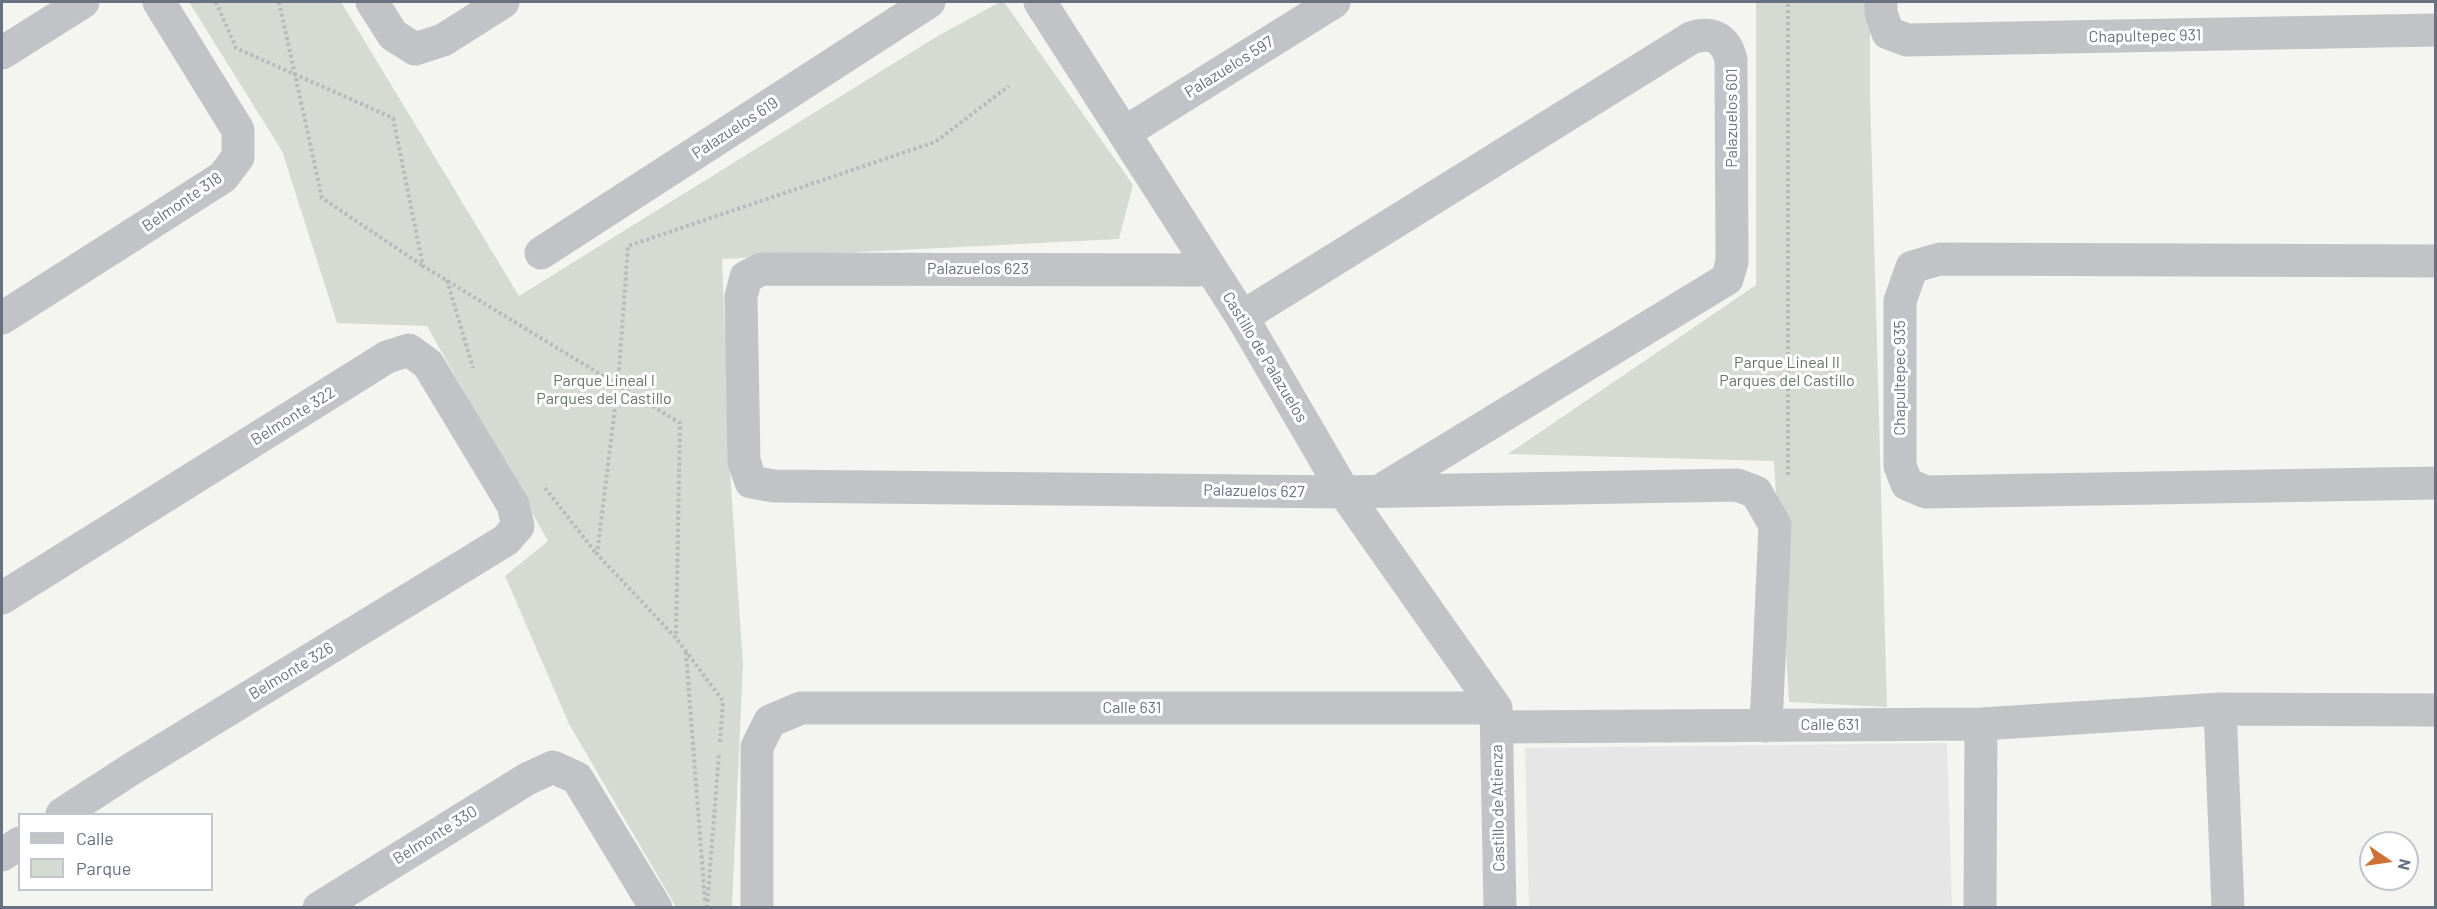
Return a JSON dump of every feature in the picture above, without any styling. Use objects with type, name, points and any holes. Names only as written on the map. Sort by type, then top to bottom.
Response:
[{"type":"street","points":[[2,53],[83,2]]},
{"type":"street","name":"Belmonte 318","points":[[2,318],[223,177],[238,157],[238,130],[159,2]]},
{"type":"street","points":[[372,2],[393,35],[416,49],[443,40],[502,2]]},
{"type":"street","name":"Palazuelos 619","points":[[541,253],[929,2]]},
{"type":"street","name":"Castillo de Palazuelos","points":[[1040,2],[1242,317],[1344,492],[1497,718]]},
{"type":"street","name":"Palazuelos 597","points":[[1124,133],[1334,2]]},
{"type":"street","name":"Chapultepec 931","points":[[1881,2],[1881,13],[1888,33],[1907,40],[2436,30]]},
{"type":"street","name":"Palazuelos 601","points":[[1242,317],[1691,38],[1704,33],[1718,37],[1728,46],[1731,60],[1732,262],[1727,279],[1379,491]]},
{"type":"street","name":"Chapultepec 935","points":[[2436,261],[1940,259],[1912,267],[1900,301],[1900,466],[1907,484],[1926,492],[2436,483]]},
{"type":"street","name":"Palazuelos 623","points":[[751,482],[744,461],[741,297],[746,277],[762,269],[1212,270]]},
{"type":"street","name":"Belmonte 322","points":[[2,598],[387,357],[409,350],[428,364],[513,505],[518,526]]},
{"type":"street","name":"Palazuelos 627","points":[[751,482],[774,486],[1344,492],[1737,485],[1756,492],[1775,525],[1766,726]]},
{"type":"street","name":"Belmonte 326","points":[[64,813],[506,540],[518,526]]},
{"type":"street","name":"Calle 631","points":[[757,908],[757,747],[770,721],[801,708],[1497,718],[1766,726],[1981,724],[2220,710],[2436,710]]},
{"type":"street","points":[[2220,710],[2228,908]]},
{"type":"street","name":"Castillo de Atienza","points":[[1497,718],[1500,908]]},
{"type":"street","points":[[1980,908],[1981,724]]},
{"type":"street","name":"Belmonte 330","points":[[319,908],[527,778],[553,767],[577,778],[656,908]]},
{"type":"street","points":[[2,855],[18,844]]},
{"type":"path","points":[[216,2],[236,48],[393,118],[423,266]]},
{"type":"path","points":[[279,2],[322,198],[423,266],[680,423],[676,638]]},
{"type":"path","points":[[1788,2],[1788,487]]},
{"type":"path","points":[[597,554],[618,384],[628,246],[935,142],[1009,86]]},
{"type":"path","points":[[446,279],[474,370]]},
{"type":"path","points":[[539,480],[597,554],[676,638],[723,701],[707,908]]},
{"type":"path","points":[[686,651],[707,908]]},
{"type":"shaded area","points":[[1947,743],[1952,907],[1529,907],[1525,748]]},
{"type":"green space","name":"Parque Lineal I Parques del Castillo","points":[[189,2],[341,2],[519,296],[936,37],[1000,2],[1004,2],[1133,185],[1119,239],[722,259],[731,485],[743,665],[732,907],[676,907],[569,724],[505,576],[548,541],[427,326],[337,323],[282,151]]},
{"type":"green space","name":"Parque Lineal II Parques del Castillo","points":[[1756,2],[1870,2],[1870,93],[1887,707],[1789,702],[1774,461],[1508,454],[1756,285]]}]
